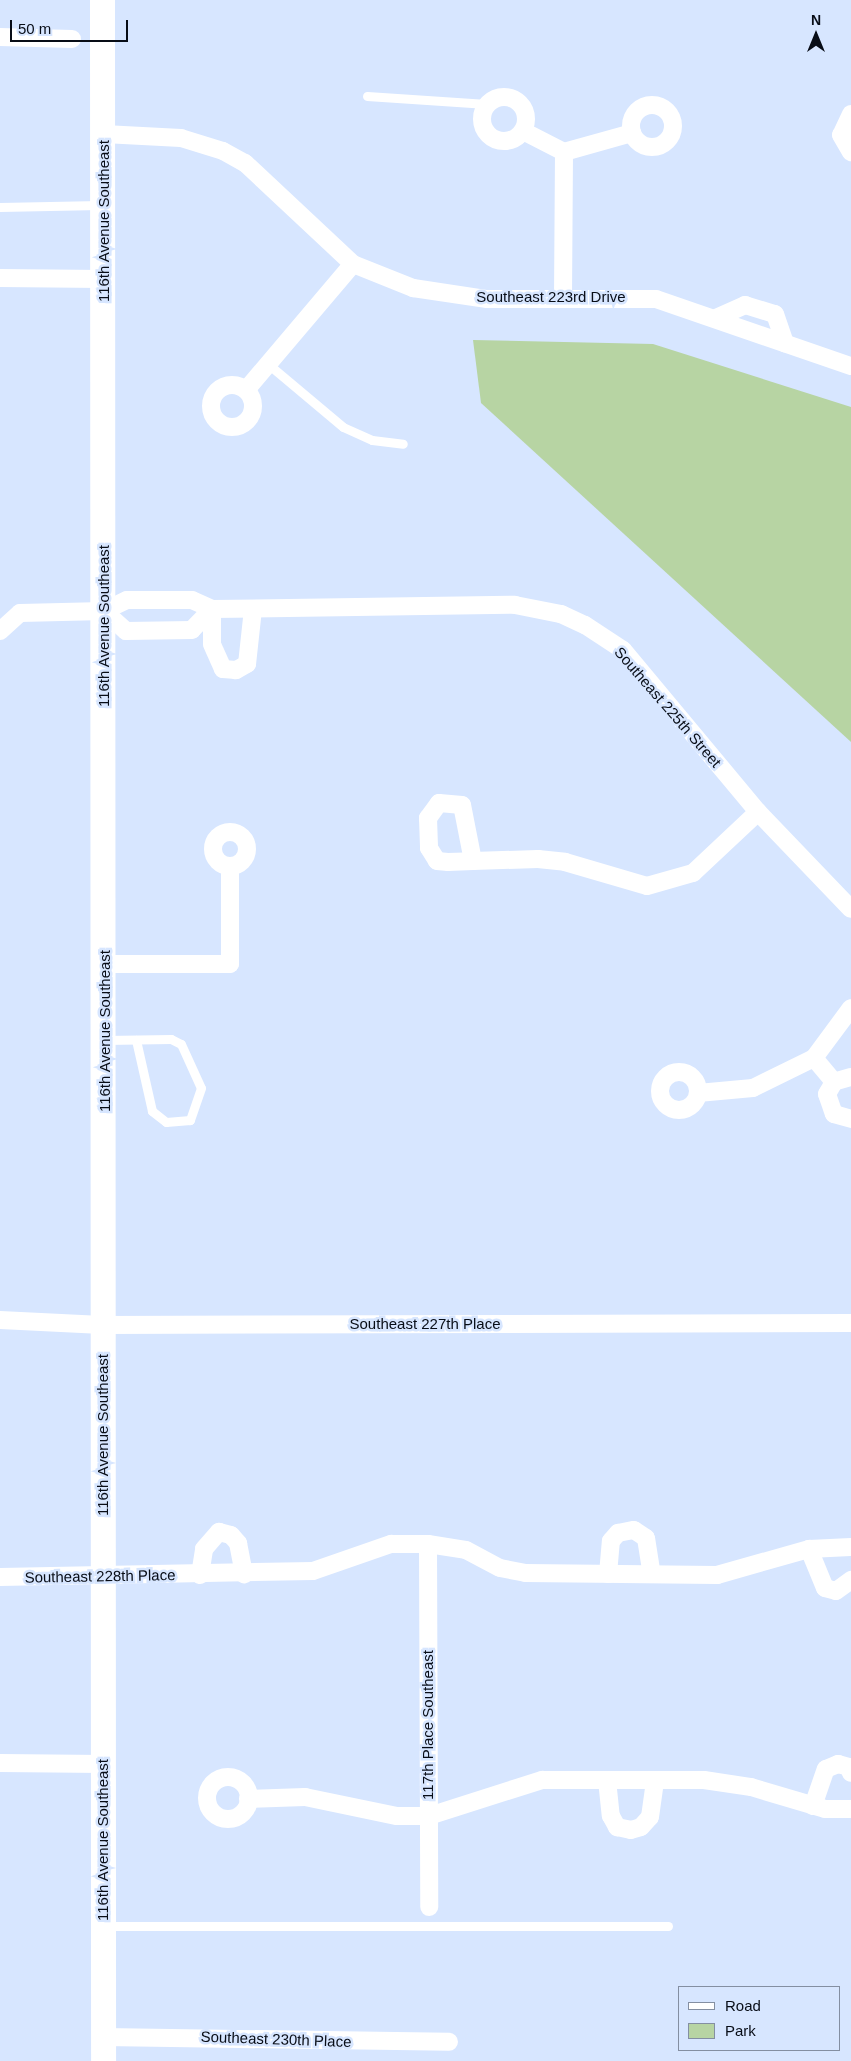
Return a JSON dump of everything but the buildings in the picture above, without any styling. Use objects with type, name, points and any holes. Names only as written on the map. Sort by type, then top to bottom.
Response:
[{"type":"main road","name":"116th Avenue Southeast","points":[[102,0],[104,134],[105,964],[102,1325],[103,2049]]},
{"type":"street","points":[[0,37],[72,39]]},
{"type":"street","points":[[498,97],[516,100],[526,114],[523,131],[509,141],[492,138],[482,124],[488,104],[498,97]]},
{"type":"street","points":[[851,114],[841,135],[851,152]]},
{"type":"street","points":[[523,131],[564,152],[632,133]]},
{"type":"street","name":"Southeast 223rd Drive","points":[[104,134],[181,138],[223,151],[245,163],[353,264],[413,288],[488,299],[563,297],[656,299],[716,318],[851,366]]},
{"type":"street","points":[[563,297],[564,152]]},
{"type":"street","points":[[246,390],[353,264]]},
{"type":"street","points":[[0,278],[103,280]]},
{"type":"street","points":[[716,318],[745,305],[775,314],[786,343]]},
{"type":"street","name":"Southeast 225th Street","points":[[0,631],[10,619],[30,611],[104,611],[127,600],[192,600],[212,609],[515,606],[561,614],[623,650],[758,812],[851,909]]},
{"type":"street","points":[[104,611],[126,631],[192,630],[212,609]]},
{"type":"street","points":[[212,609],[215,656],[229,671],[243,668],[250,656],[253,609]]},
{"type":"street","points":[[472,861],[565,862],[647,886],[671,882],[693,874],[758,812]]},
{"type":"street","points":[[105,964],[230,964],[230,866]]},
{"type":"street","points":[[698,1093],[753,1088],[814,1058],[851,1008]]},
{"type":"street","points":[[814,1058],[834,1082]]},
{"type":"street","points":[[851,1077],[834,1082],[827,1094],[829,1108],[840,1118],[851,1119]]},
{"type":"street","name":"Southeast 227th Place","points":[[0,1320],[102,1325],[851,1323]]},
{"type":"street","points":[[608,1574],[611,1542],[618,1533],[634,1530],[646,1538],[652,1574]]},
{"type":"street","points":[[200,1575],[204,1549],[219,1532],[231,1535],[238,1543],[244,1574]]},
{"type":"street","name":"Southeast 228th Place","points":[[0,1577],[103,1578],[313,1571],[391,1544],[428,1544],[466,1550],[500,1568],[525,1573],[717,1575],[809,1548],[851,1547]]},
{"type":"street","name":"117th Place Southeast","points":[[428,1544],[429,1907]]},
{"type":"street","points":[[809,1548],[825,1588],[836,1591],[851,1580]]},
{"type":"street","points":[[0,1764],[104,1764]]},
{"type":"street","points":[[813,1806],[826,1769],[838,1764],[849,1767],[851,1773]]},
{"type":"street","points":[[248,1799],[305,1797],[397,1816],[428,1816],[542,1780],[655,1780],[751,1787],[813,1806],[851,1809]]},
{"type":"street","points":[[606,1780],[611,1816],[617,1827],[631,1830],[641,1828],[650,1817],[655,1780]]},
{"type":"street","name":"Southeast 230th Place","points":[[103,2049],[449,2042]]},
{"type":"lane","points":[[367,96],[488,104]]},
{"type":"lane","points":[[0,207],[104,205]]},
{"type":"lane","points":[[268,364],[343,427],[372,440],[403,444]]},
{"type":"lane","points":[[105,1040],[136,1040],[171,1040],[185,1048],[201,1088],[190,1120],[166,1122],[152,1111],[136,1040]]},
{"type":"lane","points":[[102,1926],[668,1926]]},
{"type":"green space","points":[[473,340],[653,344],[851,407],[851,742],[481,403]]}]
